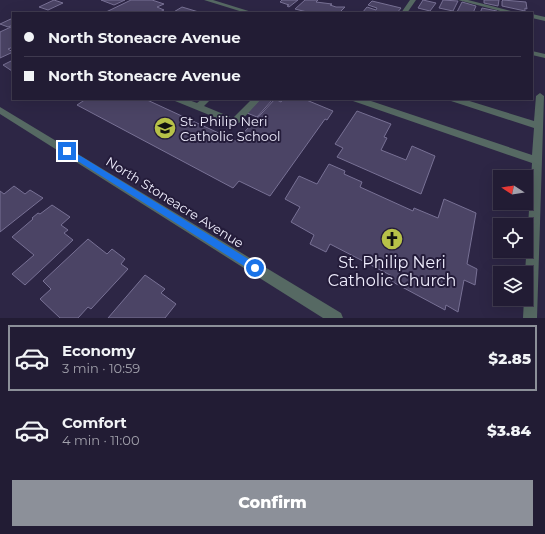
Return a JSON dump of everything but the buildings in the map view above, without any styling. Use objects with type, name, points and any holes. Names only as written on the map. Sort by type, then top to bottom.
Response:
[{"type":"street","points":[[207,0],[219,1],[249,12]]},
{"type":"street","points":[[405,12],[413,0]]},
{"type":"street","points":[[461,0],[512,12]]},
{"type":"street","points":[[533,16],[545,19]]},
{"type":"street","points":[[533,53],[545,56]]},
{"type":"street","points":[[530,318],[540,159],[539,96]]},
{"type":"street","points":[[180,100],[232,122],[236,121],[257,100]]},
{"type":"street","points":[[198,107],[206,100]]},
{"type":"street","points":[[359,100],[540,159]]},
{"type":"street","points":[[457,100],[539,126]]},
{"type":"street","name":"North Stoneacre Avenue","points":[[0,110],[336,318]]},
{"type":"place","name":"St. Philip Neri Catholic School","points":[[165,128]]},
{"type":"place","name":"St. Philip Neri Catholic Church","points":[[392,239]]},
{"type":"route","points":[[67,151],[255,268]]}]
